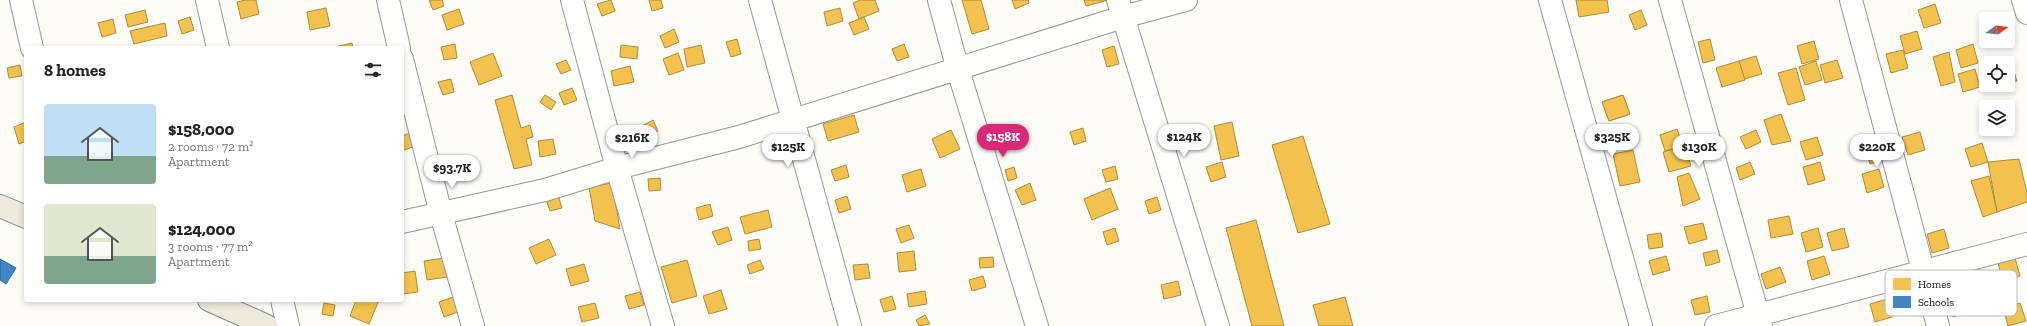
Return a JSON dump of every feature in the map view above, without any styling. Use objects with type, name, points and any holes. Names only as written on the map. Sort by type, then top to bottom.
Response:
[{"type":"main road","points":[[0,206],[24,216]]},
{"type":"main road","points":[[213,302],[267,326]]},
{"type":"street","points":[[21,0],[32,46]]},
{"type":"street","points":[[207,0],[218,46]]},
{"type":"street","points":[[388,0],[399,46]]},
{"type":"street","points":[[572,0],[617,168],[663,326]]},
{"type":"street","points":[[760,0],[850,326]]},
{"type":"street","points":[[939,0],[958,70],[1037,326]]},
{"type":"street","points":[[404,222],[545,190],[617,168],[739,137],[958,70],[1120,9],[1186,0]]},
{"type":"street","points":[[1550,0],[1641,326]]},
{"type":"street","points":[[1670,0],[1759,320]]},
{"type":"street","points":[[1851,0],[1922,270]]},
{"type":"street","points":[[2023,0],[2027,13]]},
{"type":"street","points":[[1120,9],[1218,326]]},
{"type":"street","points":[[404,67],[441,214],[473,326]]},
{"type":"street","points":[[1926,270],[2027,244]]},
{"type":"street","points":[[1716,326],[1759,320],[1885,282]]},
{"type":"street","points":[[282,302],[288,326]]},
{"type":"street","points":[[1935,316],[1938,326]]},
{"type":"building: Homes","points":[[256,0],[259,14],[241,19],[237,2]]},
{"type":"building: Homes","points":[[429,0],[442,0],[444,6],[433,10]]},
{"type":"building: Homes","points":[[611,0],[615,11],[602,16],[597,4]]},
{"type":"building: Homes","points":[[649,0],[661,0],[663,8],[652,11]]},
{"type":"building: Homes","points":[[860,0],[875,0],[879,11],[859,19],[853,3]]},
{"type":"building: Homes","points":[[962,0],[981,0],[989,29],[972,34]]},
{"type":"building: Homes","points":[[1012,0],[1028,0],[1029,3],[1015,9]]},
{"type":"building: Homes","points":[[1084,0],[1108,0],[1086,6]]},
{"type":"building: Homes","points":[[1576,0],[1607,0],[1609,12],[1579,17]]},
{"type":"building: Homes","points":[[1935,4],[1941,23],[1924,28],[1918,10]]},
{"type":"building: Homes","points":[[326,8],[330,26],[310,30],[307,12]]},
{"type":"building: Homes","points":[[840,8],[843,21],[827,26],[824,12]]},
{"type":"building: Homes","points":[[459,9],[464,24],[447,30],[442,15]]},
{"type":"building: Homes","points":[[145,10],[148,22],[128,27],[125,15]]},
{"type":"building: Homes","points":[[1641,10],[1647,25],[1635,30],[1629,15]]},
{"type":"building: Homes","points":[[190,17],[194,30],[182,34],[178,21]]},
{"type":"building: Homes","points":[[864,17],[869,29],[854,35],[849,23]]},
{"type":"building: Homes","points":[[113,19],[116,33],[102,37],[98,23]]},
{"type":"building: Homes","points":[[165,23],[167,36],[134,44],[130,31]]},
{"type":"building: Homes","points":[[674,29],[679,42],[665,48],[660,36]]},
{"type":"building: Homes","points":[[1917,31],[1922,49],[1905,54],[1900,36]]},
{"type":"building: Homes","points":[[737,39],[741,54],[731,57],[726,42]]},
{"type":"building: Homes","points":[[1710,39],[1715,60],[1703,63],[1698,42]]},
{"type":"building: Homes","points":[[1814,41],[1819,59],[1802,64],[1797,46]]},
{"type":"building: Homes","points":[[352,43],[353,46],[339,46]]},
{"type":"building: Homes","points":[[455,44],[457,58],[444,60],[441,47]]},
{"type":"building: Homes","points":[[904,44],[909,57],[897,61],[892,49]]},
{"type":"building: Homes","points":[[1973,44],[1978,63],[1961,68],[1956,50]]},
{"type":"building: Homes","points":[[621,45],[638,47],[637,59],[620,57]]},
{"type":"building: Homes","points":[[701,45],[705,63],[687,67],[684,49]]},
{"type":"building: Homes","points":[[1114,46],[1119,64],[1107,67],[1102,50]]},
{"type":"building: Homes","points":[[1903,50],[1908,68],[1891,73],[1886,54]]},
{"type":"building: Homes","points":[[1949,52],[1955,82],[1941,86],[1933,57]]},
{"type":"building: Homes","points":[[493,53],[502,76],[479,85],[470,62]]},
{"type":"building: Homes","points":[[678,53],[684,70],[669,75],[663,59]]},
{"type":"building: Homes","points":[[1756,56],[1762,74],[1744,79],[1739,61]]},
{"type":"building: Homes","points":[[566,60],[571,70],[561,74],[556,64]]},
{"type":"building: Homes","points":[[1837,60],[1843,78],[1825,83],[1820,65]]},
{"type":"building: Homes","points":[[1739,61],[1745,80],[1722,87],[1716,68]]},
{"type":"building: Homes","points":[[1816,61],[1822,80],[1805,85],[1799,67]]},
{"type":"building: Homes","points":[[20,65],[22,76],[9,78],[7,68]]},
{"type":"building: Homes","points":[[630,66],[634,82],[614,86],[611,71]]},
{"type":"building: Homes","points":[[1796,68],[1805,100],[1788,105],[1778,73]]},
{"type":"building: Homes","points":[[1975,69],[1979,87],[1963,92],[1958,74]]},
{"type":"building: Homes","points":[[451,79],[454,92],[443,95],[438,82]]},
{"type":"building: Homes","points":[[572,88],[577,100],[564,105],[559,93]]},
{"type":"building: Homes","points":[[512,95],[521,128],[530,125],[533,137],[526,139],[532,165],[514,169],[495,100]]},
{"type":"building: Homes","points":[[545,95],[556,102],[551,110],[540,102]]},
{"type":"building: Homes","points":[[1623,95],[1630,114],[1609,121],[1602,102]]},
{"type":"building: Homes","points":[[1623,95],[1630,114],[1609,121],[1602,102]]},
{"type":"building: Homes","points":[[1781,114],[1791,141],[1772,145],[1764,120]]},
{"type":"building: Homes","points":[[854,115],[859,132],[828,141],[823,124]]},
{"type":"building: Homes","points":[[653,120],[658,131],[647,136],[642,126]]},
{"type":"building: Homes","points":[[1232,122],[1239,156],[1221,160],[1214,126]]},
{"type":"building: Homes","points":[[24,123],[24,142],[19,144],[14,127]]},
{"type":"building: Homes","points":[[1083,128],[1086,141],[1074,145],[1070,132]]},
{"type":"building: Homes","points":[[1677,129],[1683,146],[1665,151],[1660,135]]},
{"type":"building: Homes","points":[[951,130],[960,149],[940,158],[932,139]]},
{"type":"building: Homes","points":[[1756,130],[1761,142],[1746,149],[1740,137]]},
{"type":"building: Homes","points":[[1920,132],[1925,150],[1908,155],[1902,137]]},
{"type":"building: Homes","points":[[410,133],[415,146],[404,150],[404,135]]},
{"type":"building: Homes","points":[[1303,136],[1330,224],[1298,233],[1272,145]]},
{"type":"building: Homes","points":[[1817,137],[1823,155],[1806,160],[1800,142]]},
{"type":"building: Homes","points":[[553,139],[556,154],[540,157],[538,141]]},
{"type":"building: Homes","points":[[1882,141],[1887,159],[1870,164],[1865,146]]},
{"type":"building: Homes","points":[[1982,143],[1988,162],[1971,167],[1965,149]]},
{"type":"building: Homes","points":[[1685,146],[1691,166],[1669,172],[1663,152]]},
{"type":"building: Homes","points":[[1633,150],[1640,182],[1620,186],[1613,154]]},
{"type":"building: Homes","points":[[2019,159],[2027,193],[2027,202],[1997,212],[1988,162]]},
{"type":"building: Homes","points":[[1222,162],[1226,177],[1211,182],[1206,167]]},
{"type":"building: Homes","points":[[1750,162],[1755,174],[1740,180],[1736,168]]},
{"type":"building: Homes","points":[[1820,162],[1825,180],[1808,185],[1803,167]]},
{"type":"building: Homes","points":[[846,165],[849,177],[835,181],[831,170]]},
{"type":"building: Homes","points":[[1115,166],[1118,179],[1106,182],[1102,170]]},
{"type":"building: Homes","points":[[1014,167],[1017,178],[1008,181],[1005,170]]},
{"type":"building: Homes","points":[[921,169],[926,186],[907,192],[902,175]]},
{"type":"building: Homes","points":[[1879,169],[1884,187],[1867,193],[1862,174]]},
{"type":"building: Homes","points":[[1689,173],[1700,199],[1683,206],[1677,177]]},
{"type":"building: Homes","points":[[1989,176],[1997,212],[1983,217],[1971,181]]},
{"type":"building: Homes","points":[[660,178],[661,190],[649,191],[648,179]]},
{"type":"building: Homes","points":[[612,183],[620,229],[595,221],[589,187]]},
{"type":"building: Homes","points":[[1030,183],[1036,200],[1022,205],[1015,190]]},
{"type":"building: Homes","points":[[1110,188],[1118,209],[1092,220],[1084,199]]},
{"type":"building: Homes","points":[[558,195],[562,208],[550,211],[546,199]]},
{"type":"building: Homes","points":[[847,196],[851,209],[839,213],[835,200]]},
{"type":"building: Homes","points":[[1157,197],[1161,210],[1149,214],[1145,201]]},
{"type":"building: Homes","points":[[710,204],[713,216],[699,220],[696,208]]},
{"type":"building: Homes","points":[[768,210],[772,227],[745,234],[740,217]]},
{"type":"building: Homes","points":[[1789,216],[1793,234],[1771,238],[1768,220]]},
{"type":"building: Homes","points":[[1256,220],[1284,326],[1252,326],[1226,228]]},
{"type":"building: Homes","points":[[1703,223],[1707,239],[1689,244],[1684,227]]},
{"type":"building: Homes","points":[[909,225],[914,238],[901,243],[896,229]]},
{"type":"building: Homes","points":[[728,227],[732,240],[718,245],[712,232]]},
{"type":"building: Homes","points":[[1115,228],[1119,241],[1107,245],[1103,232]]},
{"type":"building: Homes","points":[[1818,228],[1823,247],[1806,252],[1801,233]]},
{"type":"building: Homes","points":[[1844,228],[1849,247],[1832,251],[1827,233]]},
{"type":"building: Homes","points":[[1944,229],[1949,248],[1932,253],[1927,234]]},
{"type":"building: Homes","points":[[1661,233],[1663,247],[1649,249],[1647,235]]},
{"type":"building: Homes","points":[[549,239],[556,255],[536,264],[529,248]]},
{"type":"building: Homes","points":[[759,239],[761,249],[749,251],[748,241]]},
{"type":"building: Homes","points":[[1717,250],[1720,262],[1706,266],[1703,253]]},
{"type":"building: Homes","points":[[914,251],[916,270],[899,272],[897,253]]},
{"type":"building: Homes","points":[[1666,256],[1670,270],[1653,275],[1649,261]]},
{"type":"building: Homes","points":[[1824,256],[1830,274],[1812,280],[1807,261]]},
{"type":"building: Homes","points":[[993,257],[994,267],[980,268],[979,258]]},
{"type":"building: Homes","points":[[444,258],[447,277],[427,280],[424,261]]},
{"type":"building: Homes","points":[[2015,258],[2020,276],[2017,277],[2017,270],[2000,270],[1998,263]]},
{"type":"building: Homes","points":[[687,260],[697,296],[672,303],[661,267]]},
{"type":"building: Homes","points":[[760,260],[764,269],[750,274],[747,265]]},
{"type":"building: Homes","points":[[584,264],[589,281],[571,286],[566,269]]},
{"type":"building: Homes","points":[[868,264],[870,278],[855,280],[853,265]]},
{"type":"building: Homes","points":[[1780,267],[1786,282],[1766,289],[1761,274]]},
{"type":"building: Homes","points":[[1979,267],[1980,270],[1969,270]]},
{"type":"building: Homes","points":[[415,271],[418,292],[404,294],[404,273]]},
{"type":"building: Homes","points":[[983,276],[986,287],[972,291],[969,280]]},
{"type":"building: Homes","points":[[1178,281],[1181,295],[1164,299],[1161,285]]},
{"type":"building: Homes","points":[[721,290],[727,309],[709,314],[703,296]]},
{"type":"building: Homes","points":[[925,291],[927,304],[909,307],[907,294]]},
{"type":"building: Homes","points":[[640,292],[644,305],[629,309],[625,296]]},
{"type":"building: Homes","points":[[456,296],[461,311],[444,317],[439,302]]},
{"type":"building: Homes","points":[[892,296],[896,309],[884,312],[880,300]]},
{"type":"building: Homes","points":[[1707,296],[1710,312],[1695,315],[1691,300]]},
{"type":"building: Homes","points":[[1345,297],[1353,326],[1319,326],[1313,305]]},
{"type":"building: Homes","points":[[1885,300],[1885,316],[1892,317],[1875,322],[1870,304]]},
{"type":"building: Homes","points":[[355,302],[378,302],[369,324],[350,316]]},
{"type":"building: Homes","points":[[324,303],[335,305],[333,316],[322,314]]},
{"type":"building: Homes","points":[[595,303],[599,318],[582,322],[578,307]]},
{"type":"building: Homes","points":[[2020,303],[2026,321],[2008,326],[2005,316],[2017,316],[2017,304]]},
{"type":"building: Homes","points":[[925,315],[930,324],[919,326],[916,320]]},
{"type":"building: Schools","points":[[0,259],[16,268],[6,284],[0,280]]}]
